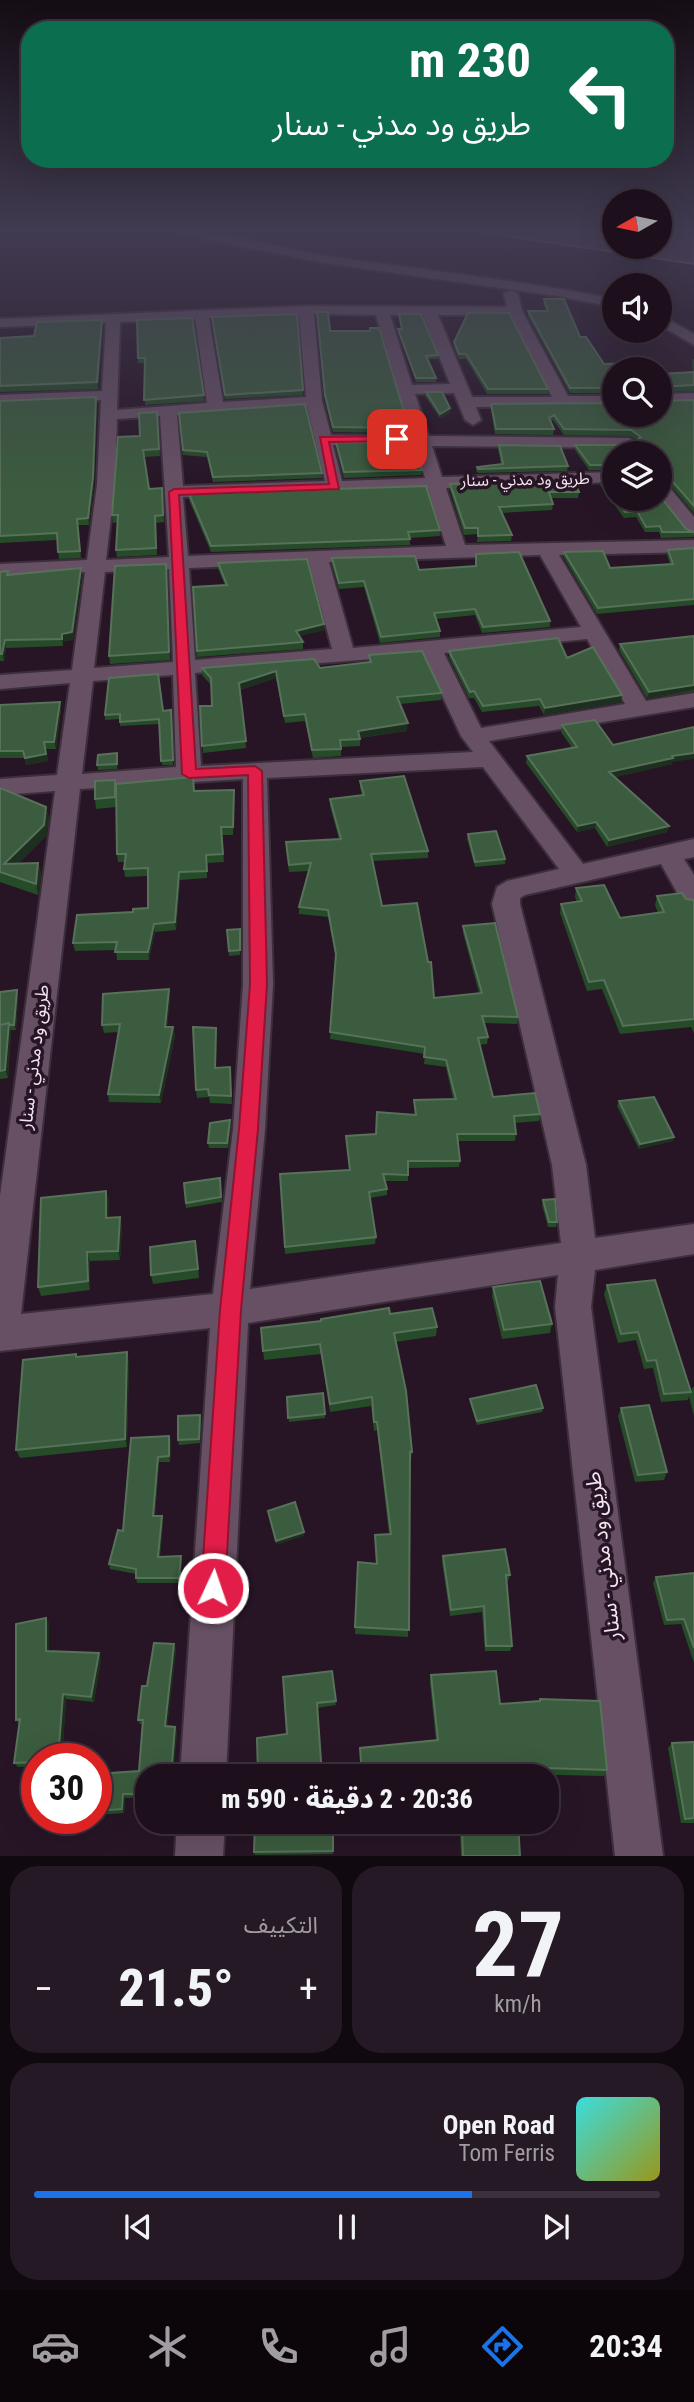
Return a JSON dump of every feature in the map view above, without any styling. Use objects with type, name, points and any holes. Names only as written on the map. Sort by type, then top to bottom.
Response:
[{"type":"street","points":[[0,323],[144,317]]},
{"type":"street","points":[[201,317],[216,407]]},
{"type":"street","points":[[307,317],[314,401],[335,487]]},
{"type":"street","name":"طريق ود مدني - سنار","points":[[384,317],[457,551]]},
{"type":"street","points":[[431,317],[464,395],[479,440]]},
{"type":"street","points":[[518,317],[562,401]]},
{"type":"street","name":"طريق ود مدني - سنار","points":[[113,318],[106,484],[0,1333],[230,1310],[694,1238]]},
{"type":"street","points":[[672,327],[694,341]]},
{"type":"street","name":"طريق ود مدني - سنار","points":[[406,390],[562,401],[602,401]]},
{"type":"street","points":[[672,399],[694,398]]},
{"type":"street","points":[[0,399],[168,411],[314,401]]},
{"type":"street","points":[[168,411],[179,562],[189,774]]},
{"type":"street","name":"طريق ود مدني - سنار","points":[[324,439],[479,440],[602,446]]},
{"type":"street","name":"طريق ود مدني - سنار","points":[[174,492],[602,477]]},
{"type":"street","points":[[672,502],[694,529]]},
{"type":"street","points":[[0,570],[457,551],[694,546]]},
{"type":"street","points":[[547,549],[592,632],[639,709]]},
{"type":"street","points":[[317,556],[344,654]]},
{"type":"street","points":[[0,682],[431,648],[592,632]]},
{"type":"street","points":[[431,648],[472,736],[577,875]]},
{"type":"street","points":[[472,736],[694,700]]},
{"type":"street","points":[[0,787],[189,774],[488,759]]},
{"type":"street","points":[[204,1764],[230,1310],[248,1129],[258,984],[255,771]]},
{"type":"street","name":"طريق ود مدني - سنار","points":[[639,1856],[573,1307],[574,1282],[580,1256],[569,1165],[506,904],[507,894],[517,888],[681,851],[694,898]]},
{"type":"street","points":[[199,1856],[200,1834]]},
{"type":"building","points":[[212,317],[297,317],[303,390],[225,395]]},
{"type":"building","points":[[317,317],[328,317],[330,331],[370,331],[370,328],[379,328],[409,428],[333,427],[325,395]]},
{"type":"building","points":[[400,317],[422,317],[438,355],[426,356],[436,378],[416,378],[398,329],[402,329]]},
{"type":"building","points":[[466,317],[511,317],[548,389],[488,389],[466,354],[459,354],[454,342]]},
{"type":"building","points":[[531,317],[571,317],[580,337],[586,337],[602,361],[602,388],[570,388]]},
{"type":"building","points":[[192,318],[204,395],[144,400],[145,358],[138,358],[137,320]]},
{"type":"building","points":[[102,320],[97,382],[0,386],[0,338],[34,336],[37,322]]},
{"type":"building","points":[[694,372],[694,385],[672,386],[672,373]]},
{"type":"building","points":[[426,392],[442,392],[450,408],[440,414]]},
{"type":"building","points":[[96,397],[93,477],[88,518],[77,519],[80,551],[58,552],[57,533],[0,536],[0,401]]},
{"type":"building","points":[[694,400],[694,506],[672,481],[672,441],[636,441],[641,437],[631,430],[564,429],[554,415],[549,418],[554,429],[496,429],[491,404],[602,403],[602,427],[672,427],[672,401]]},
{"type":"building","points":[[305,404],[322,473],[213,477],[207,452],[183,450],[179,413]]},
{"type":"building","points":[[157,412],[159,449],[143,450],[149,489],[162,488],[163,515],[155,516],[156,548],[116,550],[118,515],[112,515],[118,437],[140,436],[139,413]]},
{"type":"building","points":[[336,442],[413,443],[422,470],[344,472]]},
{"type":"building","points":[[499,445],[560,446],[568,466],[478,469],[477,467],[503,464]]},
{"type":"building","points":[[575,445],[602,445],[602,465],[590,465]]},
{"type":"building","points":[[574,480],[579,492],[549,492],[553,504],[499,507],[512,535],[478,536],[478,528],[465,528],[450,484]]},
{"type":"building","points":[[426,486],[440,530],[408,532],[410,539],[211,546],[189,494]]},
{"type":"building","points":[[637,511],[672,511],[686,529],[694,532],[662,532],[660,526],[646,527]]},
{"type":"building","points":[[694,548],[694,599],[598,608],[564,552],[603,551],[610,568],[673,564],[668,550]]},
{"type":"building","points":[[519,552],[550,621],[483,627],[475,609],[434,613],[440,631],[381,637],[364,581],[339,583],[332,558],[415,556],[419,570],[476,566],[476,554]]},
{"type":"building","points":[[307,559],[324,624],[296,631],[303,642],[197,651],[193,587],[227,585],[218,563]]},
{"type":"building","points":[[166,564],[169,652],[109,656],[115,566]]},
{"type":"building","points":[[81,568],[72,632],[62,634],[62,639],[5,640],[0,654],[0,572],[8,571],[7,575]]},
{"type":"building","points":[[694,636],[694,685],[649,692],[620,644]]},
{"type":"building","points":[[558,638],[567,658],[593,647],[622,695],[545,708],[540,699],[483,706],[474,691],[470,692],[449,651]]},
{"type":"building","points":[[422,651],[442,693],[397,697],[408,723],[358,731],[360,739],[340,740],[341,749],[312,750],[305,714],[284,716],[276,671],[239,683],[246,741],[202,746],[200,706],[212,706],[211,678],[202,668],[314,659],[320,668],[371,662],[369,655]]},
{"type":"building","points":[[158,674],[163,711],[171,710],[173,760],[161,761],[159,719],[120,722],[120,714],[105,715],[109,678]]},
{"type":"building","points":[[60,702],[54,742],[44,742],[46,754],[25,758],[23,751],[0,751],[0,705]]},
{"type":"building","points":[[595,720],[613,745],[694,727],[694,753],[609,772],[669,826],[609,840],[596,822],[578,826],[527,756],[577,747],[562,725]]},
{"type":"building","points":[[117,753],[117,764],[97,765],[98,755]]},
{"type":"building","points":[[404,776],[428,851],[371,854],[382,906],[417,903],[428,962],[431,962],[434,998],[482,993],[463,926],[495,923],[518,1017],[482,1016],[488,1037],[478,1038],[493,1097],[535,1093],[540,1114],[514,1116],[516,1134],[457,1134],[460,1161],[408,1161],[408,1175],[383,1174],[387,1189],[369,1192],[376,1237],[285,1247],[280,1174],[350,1170],[346,1136],[376,1134],[377,1112],[416,1115],[414,1100],[456,1099],[446,1060],[424,1057],[425,1047],[330,1032],[336,954],[328,910],[299,907],[311,863],[289,865],[286,842],[341,839],[330,799],[364,795],[360,781]]},
{"type":"building","points":[[193,777],[194,791],[234,790],[233,827],[221,827],[223,854],[206,855],[207,871],[179,872],[175,922],[154,924],[148,952],[115,952],[117,942],[73,943],[77,915],[133,912],[133,909],[148,908],[148,868],[124,869],[126,854],[117,854],[116,784]]},
{"type":"building","points":[[115,780],[115,797],[95,799],[95,781]]},
{"type":"building","points":[[0,788],[46,807],[44,825],[4,864],[38,863],[36,884],[0,872]]},
{"type":"building","points":[[496,831],[505,859],[475,862],[468,834]]},
{"type":"building","points":[[604,885],[620,918],[664,912],[657,896],[682,893],[686,899],[693,900],[694,1019],[623,1026],[604,980],[589,982],[561,904],[582,901],[576,888]]},
{"type":"building","points":[[240,929],[240,950],[229,951],[227,930]]},
{"type":"building","points":[[169,989],[165,1027],[173,1027],[159,1095],[108,1094],[120,1024],[102,1025],[103,994]]},
{"type":"building","points":[[17,990],[14,1025],[0,1025],[0,992]]},
{"type":"building","points":[[9,1023],[5,1070],[0,1071],[0,1025]]},
{"type":"building","points":[[193,1027],[216,1028],[215,1068],[230,1067],[231,1096],[209,1095],[208,1089],[196,1090]]},
{"type":"building","points":[[654,1097],[674,1137],[640,1144],[619,1101]]},
{"type":"building","points":[[230,1120],[227,1143],[208,1143],[210,1123]]},
{"type":"building","points":[[220,1178],[221,1197],[186,1203],[184,1183]]},
{"type":"building","points":[[106,1191],[106,1218],[120,1217],[118,1251],[87,1252],[88,1281],[38,1287],[41,1198]]},
{"type":"building","points":[[555,1199],[557,1222],[549,1222],[543,1200]]},
{"type":"building","points":[[195,1241],[198,1269],[151,1275],[150,1247]]},
{"type":"building","points":[[655,1280],[691,1392],[664,1394],[656,1360],[647,1361],[638,1332],[621,1334],[607,1285]]},
{"type":"building","points":[[540,1281],[552,1324],[504,1330],[493,1287]]},
{"type":"building","points":[[389,1308],[390,1314],[432,1308],[437,1327],[394,1333],[406,1391],[412,1452],[409,1630],[355,1627],[358,1562],[377,1564],[375,1535],[391,1534],[372,1397],[330,1404],[320,1344],[263,1351],[261,1328],[321,1321]]},
{"type":"building","points":[[127,1352],[125,1439],[16,1450],[23,1360]]},
{"type":"building","points":[[536,1385],[543,1408],[477,1421],[470,1399]]},
{"type":"building","points":[[323,1393],[325,1414],[288,1418],[287,1397]]},
{"type":"building","points":[[649,1405],[667,1472],[638,1475],[621,1408]]},
{"type":"building","points":[[200,1415],[199,1439],[178,1440],[178,1416]]},
{"type":"building","points":[[169,1436],[169,1456],[158,1457],[153,1516],[162,1516],[158,1557],[181,1556],[179,1578],[136,1578],[136,1569],[109,1564],[118,1530],[123,1531],[131,1438]]},
{"type":"building","points":[[295,1502],[304,1532],[276,1541],[268,1511]]},
{"type":"building","points":[[505,1549],[510,1575],[506,1575],[512,1646],[486,1646],[484,1606],[451,1610],[443,1556]]},
{"type":"building","points":[[694,1573],[694,1648],[684,1619],[667,1620],[656,1577]]},
{"type":"building","points":[[46,1618],[46,1651],[99,1653],[91,1697],[63,1694],[59,1743],[21,1743],[21,1763],[14,1763],[20,1719],[16,1720],[16,1624]]},
{"type":"building","points":[[154,1643],[174,1644],[165,1726],[175,1727],[172,1764],[140,1764],[143,1720],[138,1720],[142,1686],[147,1686]]},
{"type":"building","points":[[332,1671],[336,1701],[317,1703],[321,1764],[258,1764],[257,1738],[287,1734],[283,1677]]},
{"type":"building","points":[[496,1671],[500,1704],[540,1699],[600,1701],[607,1770],[559,1768],[559,1764],[361,1764],[360,1748],[438,1740],[431,1675]]},
{"type":"building","points":[[694,1742],[694,1818],[685,1819],[672,1743]]},
{"type":"building","points":[[135,1771],[135,1794],[123,1794],[122,1809],[112,1810],[112,1773]]},
{"type":"building","points":[[255,1834],[333,1834],[333,1851],[254,1852]]},
{"type":"building","points":[[462,1834],[519,1834],[520,1856],[463,1856]]},
{"type":"route","points":[[213,1588],[230,1310],[248,1129],[258,984],[255,771],[189,774],[174,492],[335,487],[324,439],[397,439]]}]
